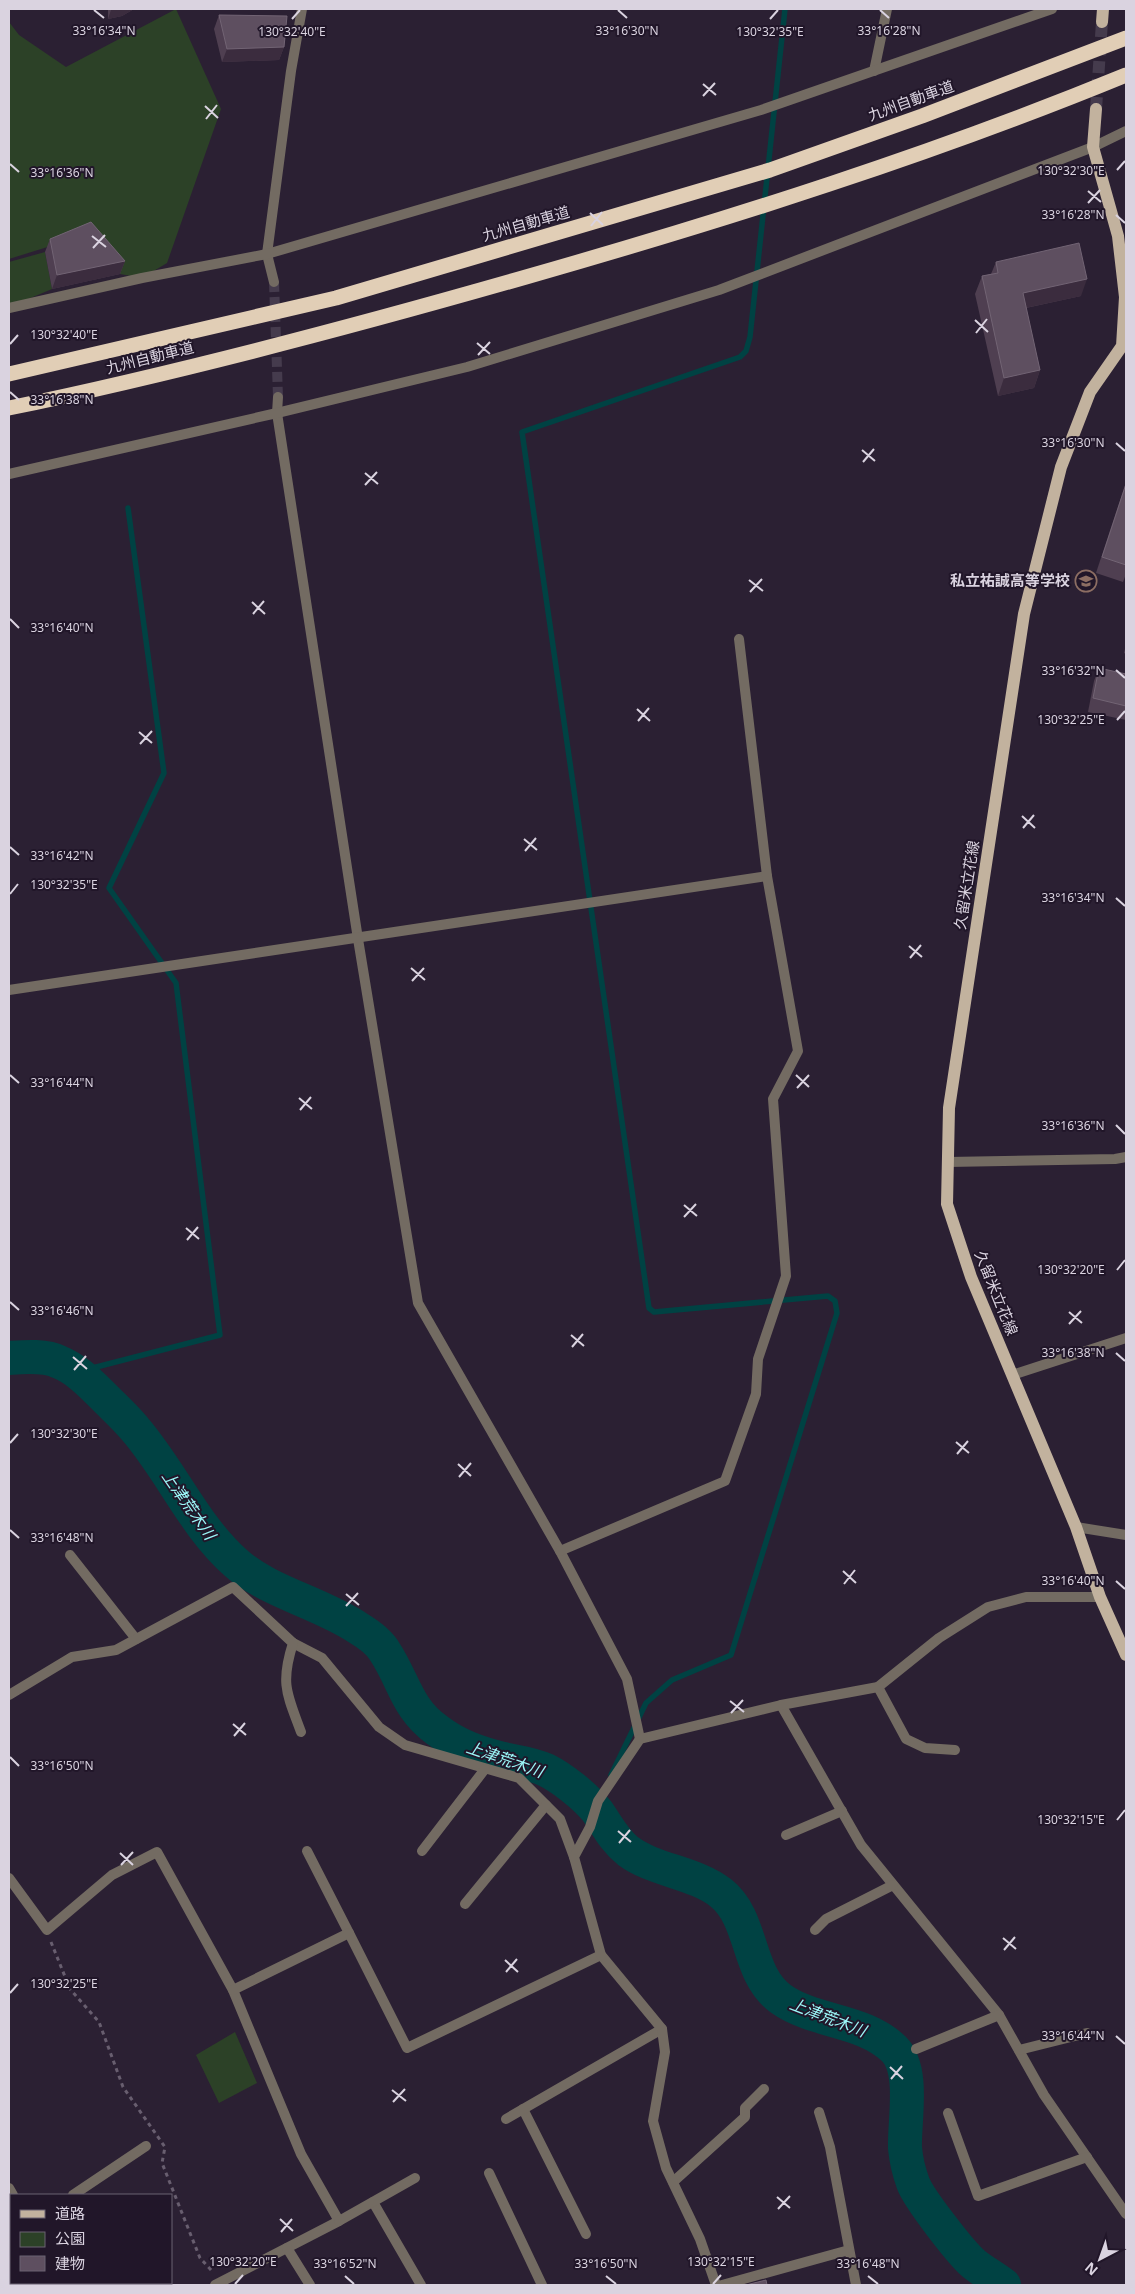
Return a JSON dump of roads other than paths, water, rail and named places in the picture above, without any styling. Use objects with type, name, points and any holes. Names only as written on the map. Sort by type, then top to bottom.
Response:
[{"type":"highway","name":"九州自動車道","points":[[9,374],[336,298],[770,170],[922,116],[1126,38]]},
{"type":"highway","name":"九州自動車道","points":[[9,408],[81,393],[347,328],[667,236],[854,176],[1041,110],[1126,75]]},
{"type":"main road","points":[[1102,22],[1103,9]]},
{"type":"main road","name":"久留米立花線","points":[[1096,109],[1093,147],[1118,236],[1125,297],[1122,346],[1090,392],[1062,467],[1024,614],[949,1108],[947,1204],[971,1277],[1076,1527],[1100,1597],[1126,1655]]},
{"type":"street","points":[[274,282],[267,254],[291,71],[302,9]]},
{"type":"street","points":[[874,71],[887,9]]},
{"type":"street","points":[[9,308],[142,278],[267,254],[761,110],[1052,9]]},
{"type":"street","points":[[9,474],[277,413],[467,367],[719,290],[1093,147],[1126,131]]},
{"type":"street","points":[[278,397],[277,413],[358,939],[418,1303],[560,1551],[627,1680],[640,1739]]},
{"type":"street","points":[[560,1551],[725,1481],[756,1394],[758,1359],[786,1276],[773,1100],[798,1051],[767,876],[739,639]]},
{"type":"street","points":[[9,990],[767,876]]},
{"type":"street","points":[[948,1162],[1115,1159],[1126,1157]]},
{"type":"street","points":[[1012,1375],[1126,1338]]},
{"type":"street","points":[[1076,1527],[1126,1534]]},
{"type":"street","points":[[70,1555],[136,1639]]},
{"type":"street","points":[[9,1695],[72,1656],[116,1650],[233,1587],[293,1643],[322,1658],[379,1727],[405,1745],[519,1778],[560,1819],[574,1857],[600,1955],[662,2029],[665,2052],[653,2121],[666,2168],[700,2239],[716,2285]]},
{"type":"street","points":[[574,1857],[590,1827],[598,1801],[640,1739],[781,1705],[878,1687],[939,1638],[988,1607],[1026,1598],[1100,1597]]},
{"type":"street","points":[[293,1643],[288,1660],[285,1689],[301,1732]]},
{"type":"street","points":[[878,1687],[906,1739],[925,1748],[955,1750]]},
{"type":"street","points":[[781,1705],[861,1845],[999,2015],[1044,2095],[1126,2214]]},
{"type":"street","points":[[422,1850],[485,1769]]},
{"type":"street","points":[[465,1904],[546,1805]]},
{"type":"street","points":[[786,1835],[842,1812]]},
{"type":"street","points":[[9,1878],[47,1930],[112,1875],[157,1852],[233,1990],[302,2154],[339,2221]]},
{"type":"street","points":[[307,1852],[407,2048],[600,1955]]},
{"type":"street","points":[[815,1930],[826,1919],[893,1884]]},
{"type":"street","points":[[233,1990],[349,1933]]},
{"type":"street","points":[[916,2049],[999,2015]]},
{"type":"street","points":[[506,2119],[662,2029]]},
{"type":"street","points":[[1019,2050],[1087,2033]]},
{"type":"street","points":[[673,2182],[745,2117],[745,2108],[764,2089]]},
{"type":"street","points":[[523,2109],[586,2234]]},
{"type":"street","points":[[819,2112],[830,2147],[856,2285]]},
{"type":"street","points":[[948,2113],[978,2196],[1087,2158]]},
{"type":"street","points":[[74,2194],[146,2146]]},
{"type":"street","points":[[490,2174],[542,2285]]},
{"type":"street","points":[[218,2284],[339,2221],[415,2178]]},
{"type":"street","points":[[373,2202],[420,2285]]},
{"type":"street","points":[[287,2248],[310,2285]]},
{"type":"street","points":[[722,2285],[849,2250]]},
{"type":"waterway","points":[[611,1775],[646,1703],[672,1680],[731,1655],[837,1313],[835,1301],[828,1296],[654,1312],[649,1308],[522,432],[740,357],[746,351],[750,337],[785,9]]},
{"type":"waterway","points":[[77,1372],[220,1335],[176,983],[109,888],[164,773],[128,508]]},
{"type":"waterway","name":"上津荒木川","points":[[9,1358],[47,1358],[66,1365],[78,1373],[135,1429],[195,1516],[221,1548],[236,1563],[263,1582],[328,1611],[362,1630],[373,1639],[385,1652],[412,1704],[427,1722],[445,1736],[469,1748],[494,1757],[525,1763],[552,1773],[592,1805],[615,1837],[628,1851],[650,1863],[699,1880],[721,1893],[732,1904],[739,1917],[761,1976],[781,1999],[809,2013],[868,2032],[882,2039],[894,2049],[900,2058],[906,2082],[905,2148],[913,2183],[932,2213],[968,2258],[1004,2285]]},
{"type":"tunnel","points":[[1096,109],[1102,22]]},
{"type":"tunnel","points":[[274,282],[278,397]]},
{"type":"place","name":"私立祐誠高等学校","points":[[1086,581]]}]
